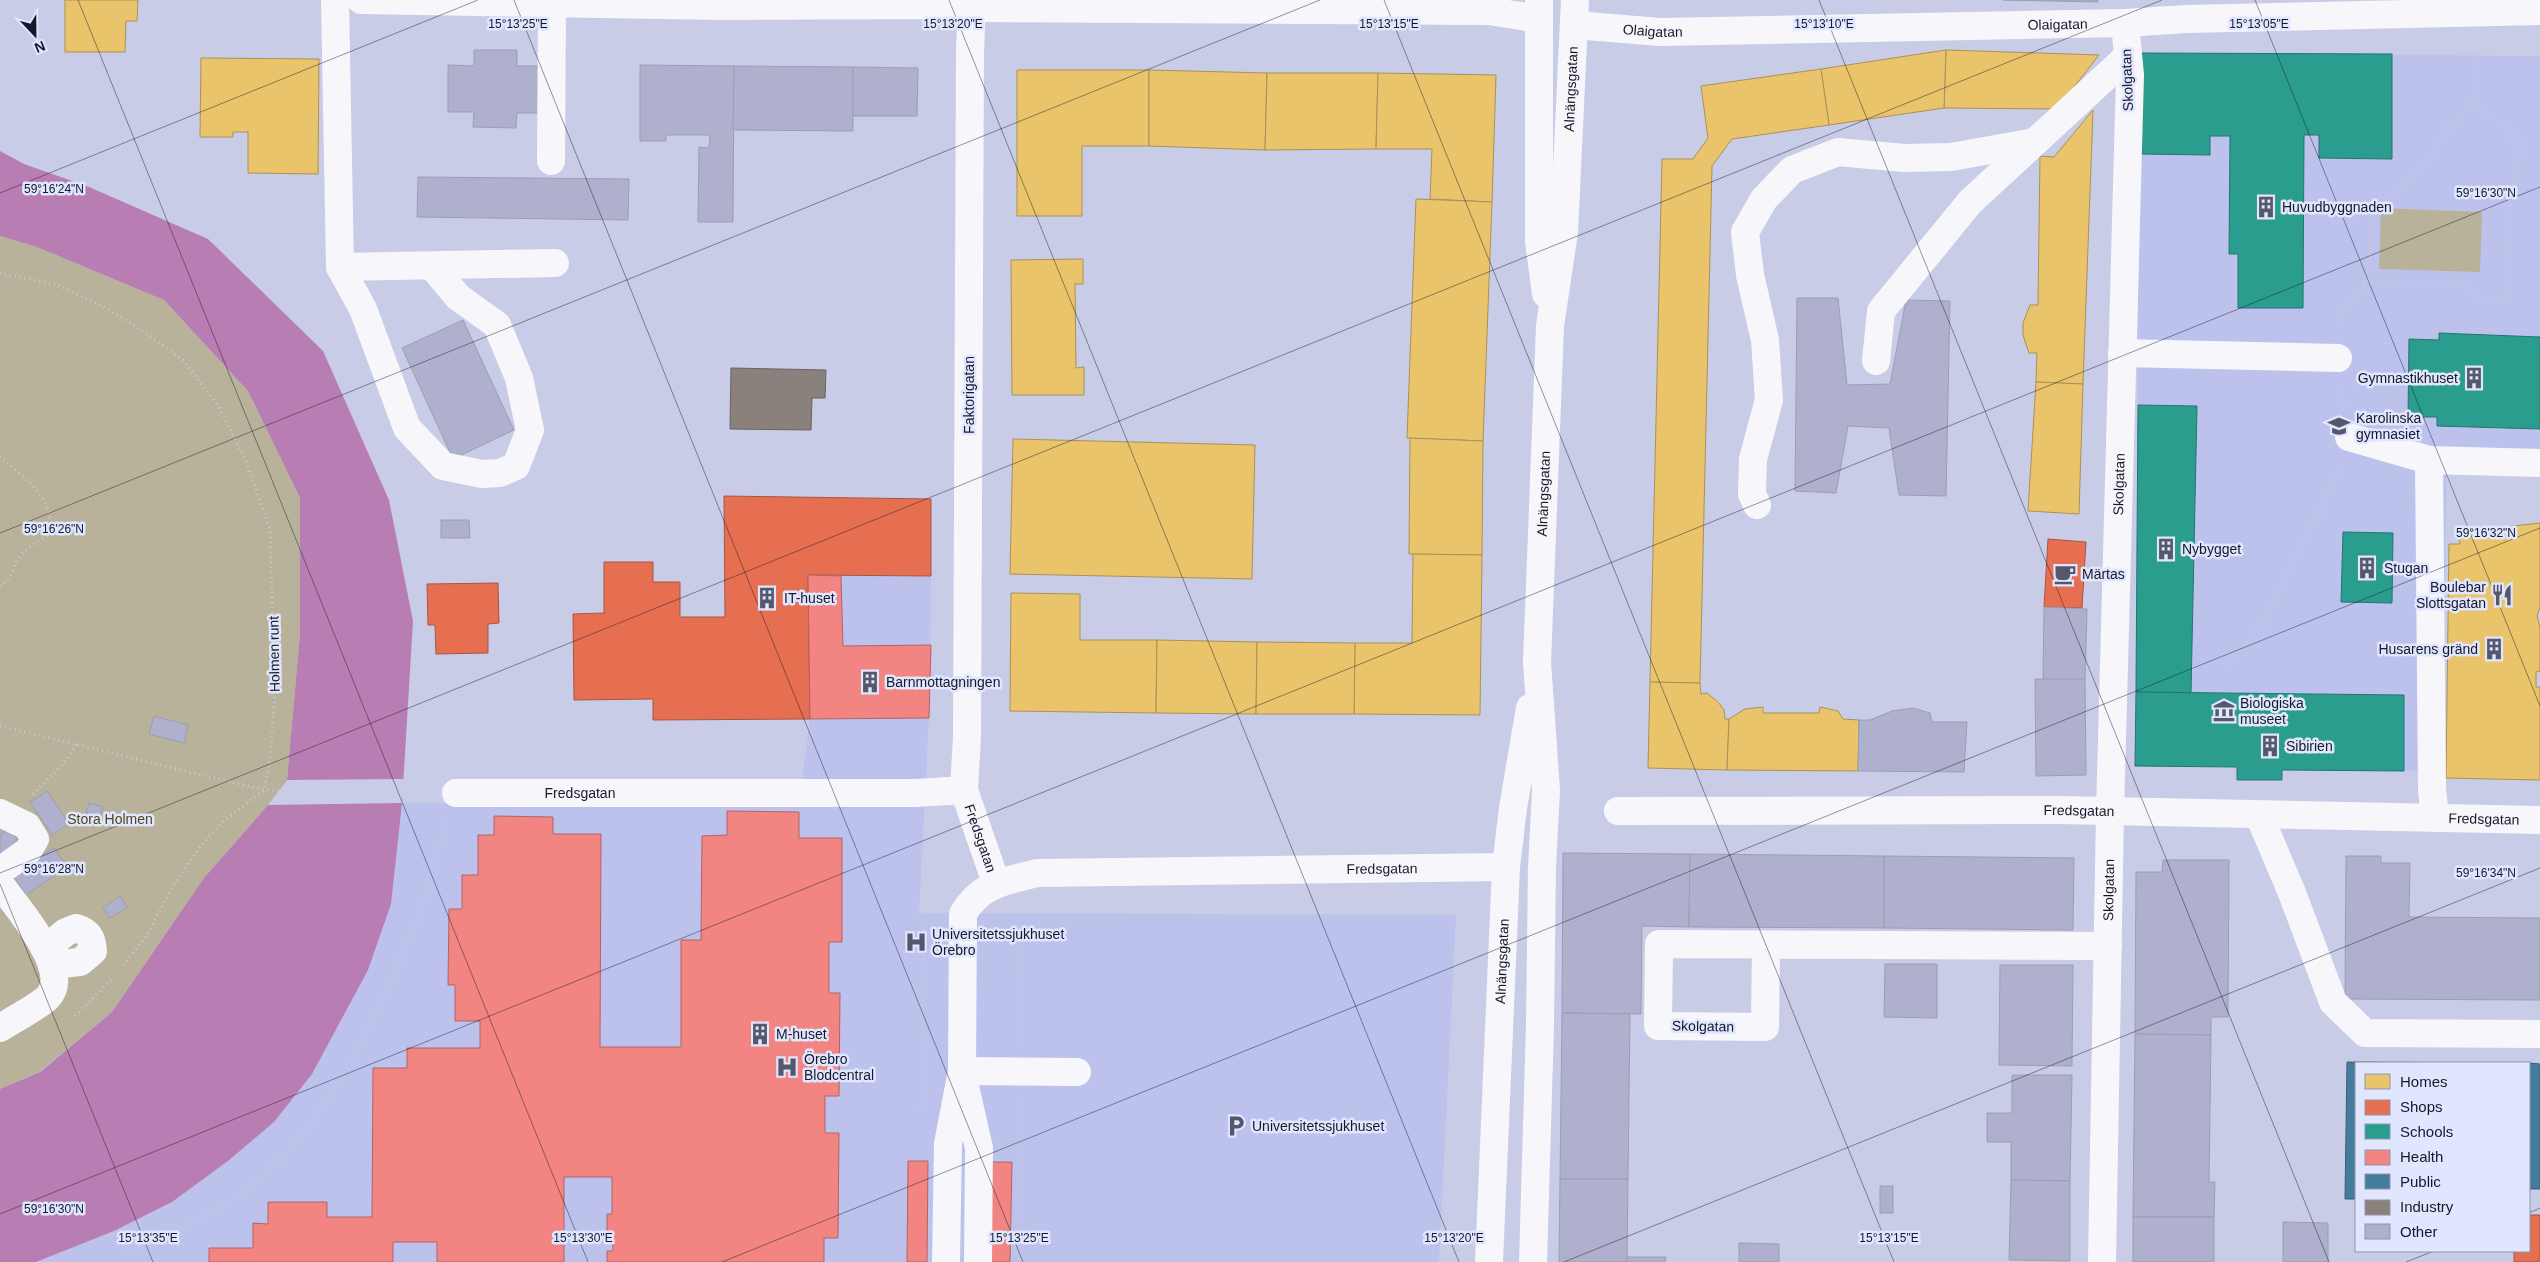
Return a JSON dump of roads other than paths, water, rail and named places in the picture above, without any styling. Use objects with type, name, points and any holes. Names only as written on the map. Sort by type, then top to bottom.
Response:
[{"type":"street","points":[[335,0],[340,267],[363,309],[407,428],[443,466],[482,474],[500,474],[516,466],[530,430],[519,378],[497,325],[458,297],[432,266]]},
{"type":"street","points":[[361,0],[724,6],[972,4],[1489,11],[1539,9]]},
{"type":"street","points":[[551,161],[552,4]]},
{"type":"street","name":"Faktorigatan","points":[[964,790],[968,736],[970,52],[972,4]]},
{"type":"street","name":"Olaigatan","points":[[1539,9],[1575,12],[1623,30],[1660,32],[2124,23],[2186,19],[2540,11]]},
{"type":"street","name":"Alnängsgatan","points":[[1539,9],[1539,241],[1550,326]]},
{"type":"street","name":"Alnängsgatan","points":[[1533,1262],[1540,1025],[1542,867],[1546,790],[1537,662],[1550,326],[1564,232],[1575,12]]},
{"type":"street","name":"Skolgatan","points":[[2102,1262],[2110,812],[2130,75],[2124,23]]},
{"type":"street","points":[[1876,361],[1881,312],[1970,202],[2128,56]]},
{"type":"street","points":[[1757,505],[1752,494],[1753,459],[1769,400],[1765,340],[1750,275],[1745,232],[1764,199],[1792,170],[1838,152],[1904,158],[1951,157],[2035,142]]},
{"type":"street","points":[[340,267],[555,263]]},
{"type":"street","points":[[2122,353],[2338,358]]},
{"type":"street","points":[[2349,437],[2428,460],[2540,463]]},
{"type":"street","points":[[2428,460],[2432,789],[2434,818]]},
{"type":"street","name":"Alnängsgatan","points":[[1489,1262],[1506,867],[1513,808],[1537,662]]},
{"type":"street","name":"Fredsgatan","points":[[456,793],[916,793],[964,790],[978,826],[996,883],[1037,872],[1542,867]]},
{"type":"street","name":"Fredsgatan","points":[[1618,811],[2060,810],[2540,820]]},
{"type":"street","points":[[0,871],[28,852],[35,839],[27,826],[4,814]]},
{"type":"street","points":[[2259,815],[2292,893],[2333,1002],[2365,1033],[2540,1034]]},
{"type":"street","points":[[946,1262],[948,1144],[962,1071],[963,914],[971,900],[996,883]]},
{"type":"street","points":[[0,884],[49,957],[54,982],[48,997],[0,1028]]},
{"type":"street","name":"Skolgatan","points":[[1766,945],[1765,1027],[1658,1026],[1659,944],[2108,946]]},
{"type":"street","points":[[962,1071],[1077,1072]]},
{"type":"street","points":[[962,1071],[978,1148],[978,1262]]},
{"type":"place","name":"Huvudbyggnaden","points":[[2266,207]]},
{"type":"place","name":"Gymnastikhuset","points":[[2474,378]]},
{"type":"place","name":"Karolinska gymnasiet","points":[[2339,426]]},
{"type":"place","name":"Nybygget","points":[[2166,549]]},
{"type":"place","name":"Stugan","points":[[2367,568]]},
{"type":"place","name":"Märtas","points":[[2065,574]]},
{"type":"place","name":"Boulebar Slottsgatan","points":[[2502,595]]},
{"type":"place","name":"IT-huset","points":[[767,598]]},
{"type":"place","name":"Husarens gränd","points":[[2494,649]]},
{"type":"place","name":"Barnmottagningen","points":[[870,682]]},
{"type":"place","name":"Biologiska museet","points":[[2224,711]]},
{"type":"place","name":"Sibirien","points":[[2270,746]]},
{"type":"place","name":"Universitetssjukhuset Örebro","points":[[916,942]]},
{"type":"place","name":"M-huset","points":[[760,1034]]},
{"type":"place","name":"Örebro Blodcentral","points":[[787,1067]]},
{"type":"place","name":"Universitetssjukhuset","points":[[1236,1126]]},
{"type":"park label","name":"Stora Holmen","points":[[110,819]]}]
